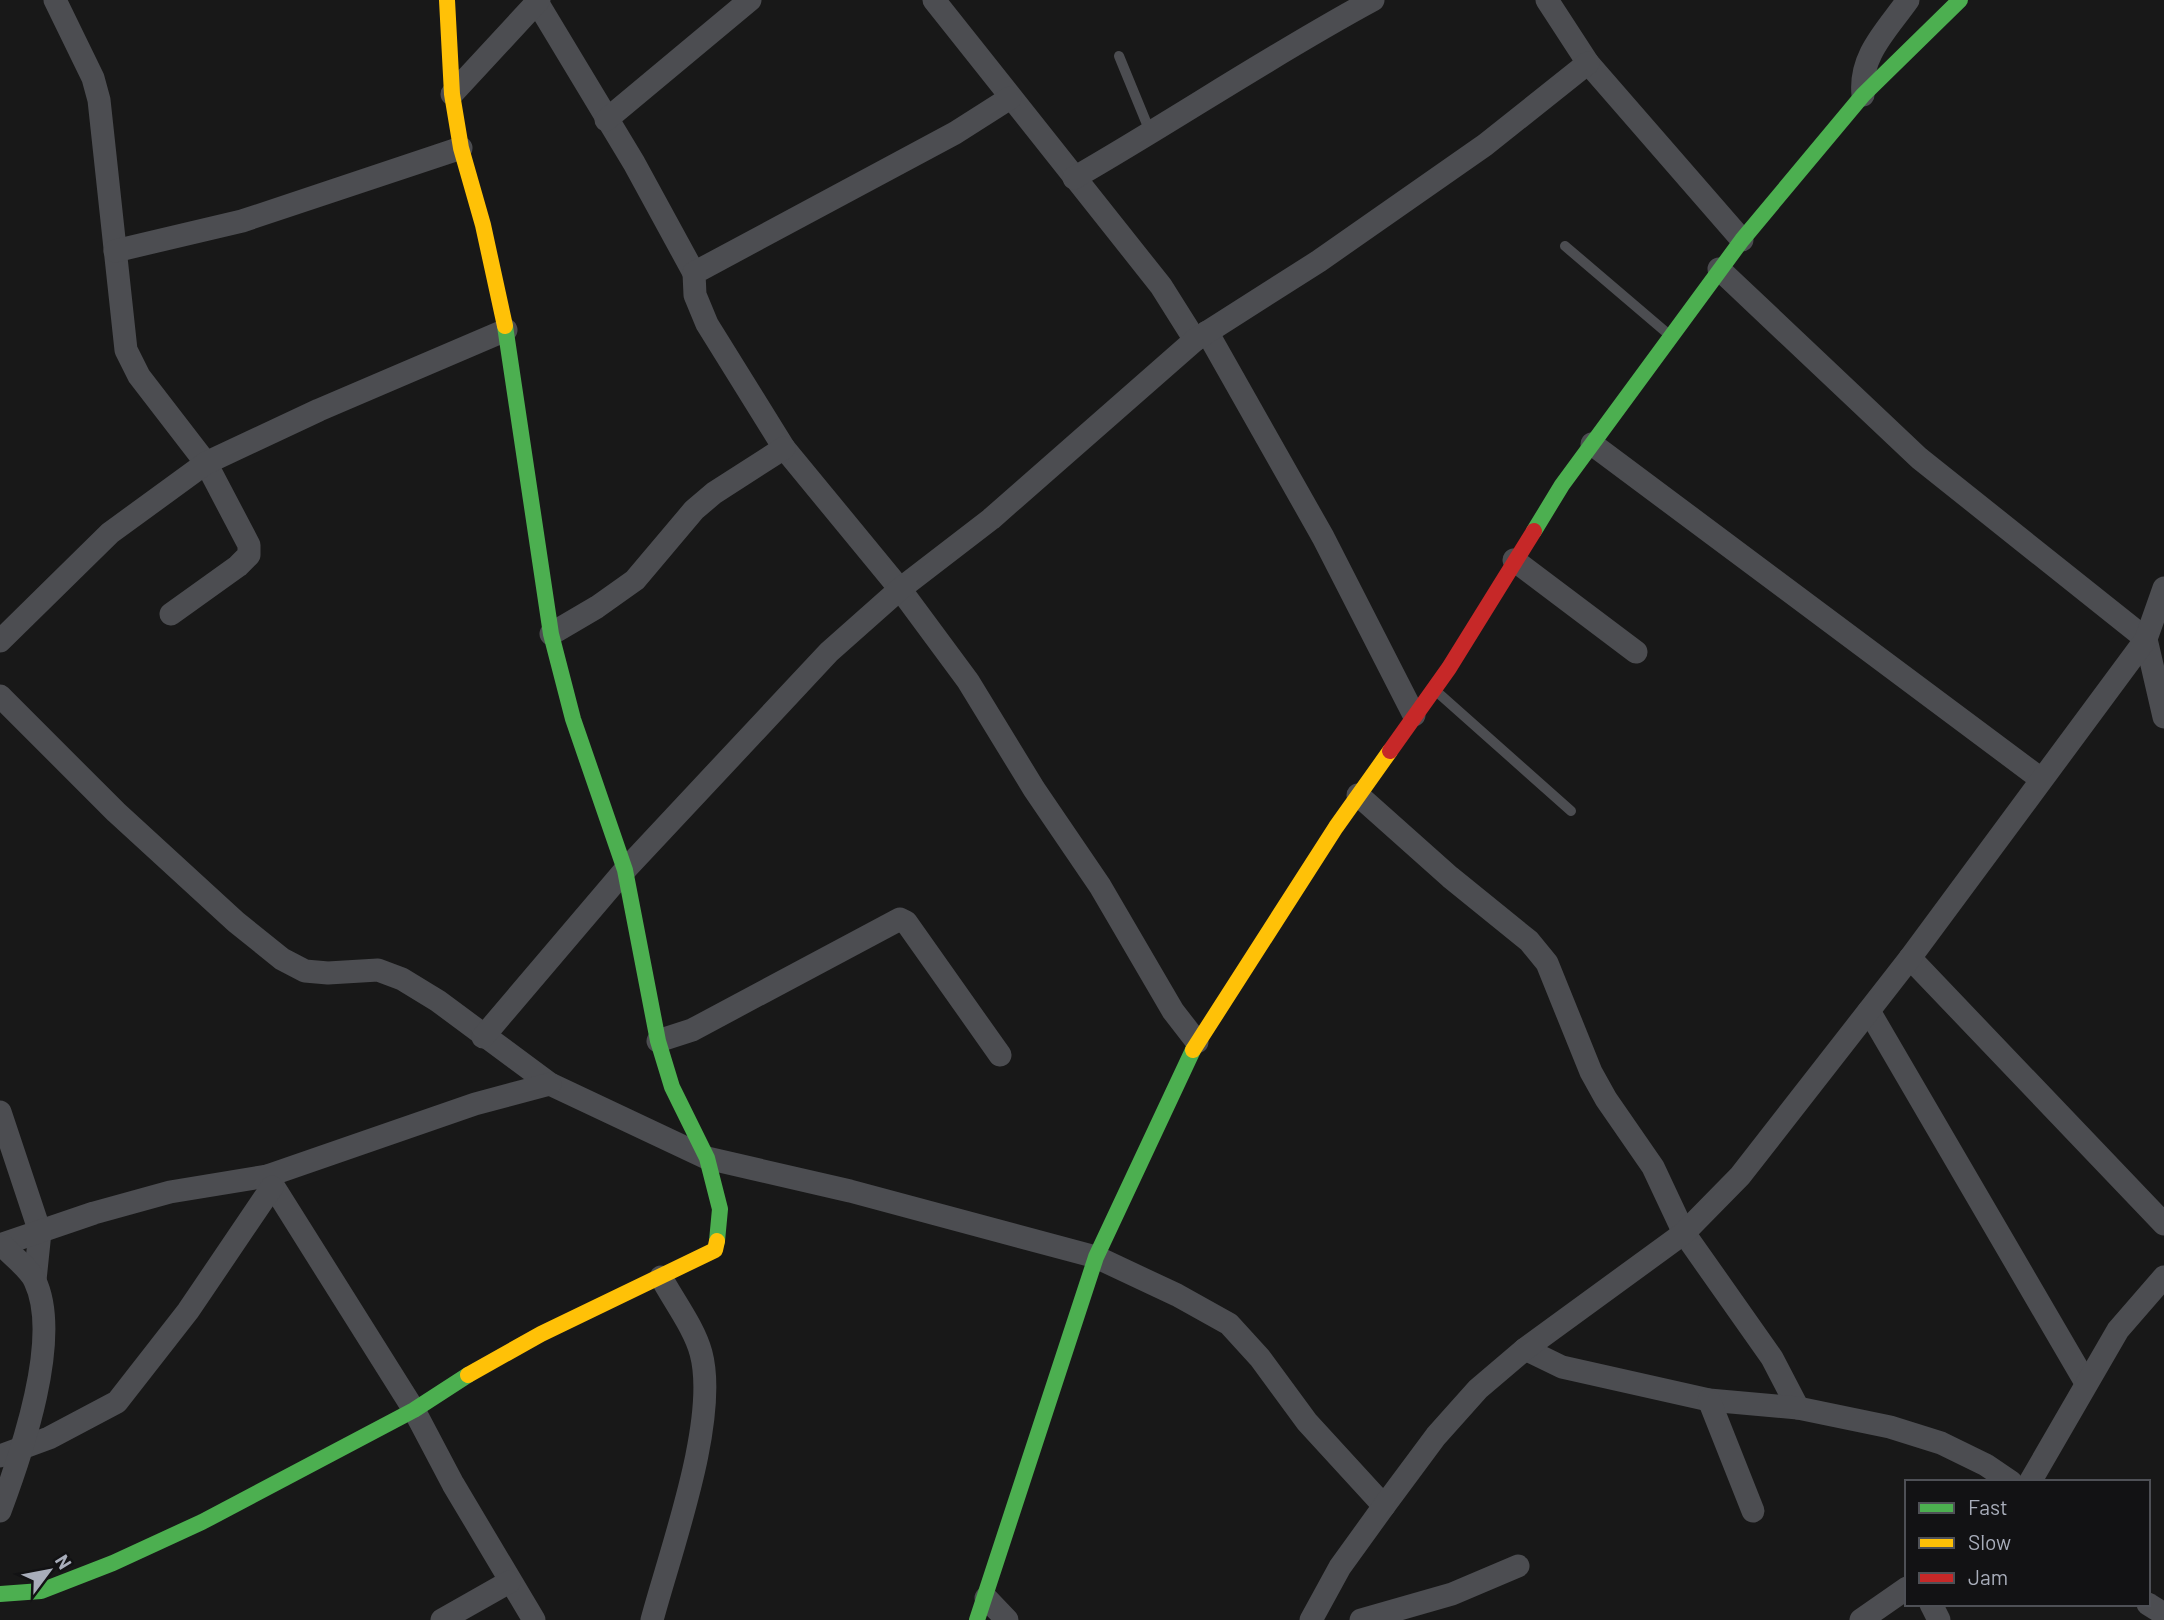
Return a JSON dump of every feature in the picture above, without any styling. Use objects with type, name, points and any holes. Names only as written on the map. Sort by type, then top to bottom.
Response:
[{"type":"street","points":[[55,0],[93,78],[99,100],[126,350],[132,365],[206,463],[244,533],[249,555],[238,566],[171,614]]},
{"type":"street","points":[[0,1594],[41,1591],[113,1563],[202,1522],[414,1410],[474,1371],[541,1334],[715,1250],[720,1232],[720,1209],[707,1158],[672,1087],[658,1041],[625,870],[573,719],[551,634],[506,330],[483,225],[461,148],[452,94],[447,0]]},
{"type":"street","points":[[606,120],[750,0]]},
{"type":"street","points":[[934,0],[1201,336],[1323,537],[1414,715]]},
{"type":"street","points":[[1074,178],[1151,134],[1270,58],[1373,0]]},
{"type":"street","points":[[1547,0],[1588,62],[1742,240]]},
{"type":"street","points":[[1863,95],[1861,78],[1864,62],[1908,0]]},
{"type":"street","points":[[977,1620],[1096,1257],[1197,1042],[1358,795],[1434,690],[1514,560],[1670,335],[1742,240],[1863,95],[1960,0]]},
{"type":"street","points":[[452,94],[538,1],[606,120],[634,163],[694,273],[695,295],[707,324],[784,448],[900,589],[968,681],[1034,789],[1100,886],[1173,1011],[1197,1042]]},
{"type":"street","points":[[483,1037],[625,870],[829,652],[900,589],[991,519],[1201,336],[1318,261],[1485,145],[1588,62]]},
{"type":"street","points":[[694,273],[955,133],[1010,98]]},
{"type":"street","points":[[115,251],[242,221],[461,148]]},
{"type":"street","points":[[1718,270],[1919,458],[2154,626]]},
{"type":"street","points":[[0,641],[110,533],[206,463],[319,410],[506,330]]},
{"type":"street","points":[[1592,444],[2041,779]]},
{"type":"street","points":[[551,634],[635,580],[694,510],[714,493],[784,448]]},
{"type":"street","points":[[1514,560],[1636,652]]},
{"type":"street","points":[[2164,588],[2154,626],[2164,717]]},
{"type":"street","points":[[1311,1620],[1340,1567],[1384,1506],[1436,1436],[1478,1389],[1525,1349],[1684,1233],[1740,1175],[1910,958],[2154,626]]},
{"type":"street","points":[[0,696],[107,803],[236,922],[282,958],[305,971],[328,973],[378,970],[402,979],[438,1000],[483,1037],[550,1084],[707,1158],[850,1191],[1096,1257],[1229,1324],[1261,1357],[1307,1422],[1384,1506]]},
{"type":"street","points":[[1358,795],[1450,877],[1529,941],[1548,963],[1591,1072],[1662,1184],[1684,1233],[1772,1358],[1798,1408]]},
{"type":"street","points":[[658,1041],[692,1030],[900,919],[906,922],[1000,1055]]},
{"type":"street","points":[[1910,958],[2164,1224]]},
{"type":"street","points":[[1869,1011],[2086,1383]]},
{"type":"street","points":[[35,1280],[1,1245],[94,1213],[170,1192],[269,1181],[475,1104],[550,1084]]},
{"type":"street","points":[[0,1112],[40,1232],[35,1280],[43,1329],[34,1405],[10,1453],[0,1511]]},
{"type":"street","points":[[269,1181],[414,1410],[509,1581],[534,1620]]},
{"type":"street","points":[[10,1453],[92,1418],[117,1402],[136,1382],[188,1311],[269,1181]]},
{"type":"street","points":[[652,1620],[679,1529],[703,1418],[704,1376],[700,1351],[660,1277]]},
{"type":"street","points":[[2031,1480],[2118,1330],[2164,1277]]},
{"type":"street","points":[[1525,1349],[1562,1367],[1709,1400],[1798,1408],[1877,1424],[1941,1443],[1986,1465],[2008,1480]]},
{"type":"street","points":[[1709,1400],[1753,1511]]},
{"type":"street","points":[[1361,1620],[1452,1594],[1518,1566]]},
{"type":"street","points":[[442,1620],[509,1581]]},
{"type":"street","points":[[1861,1620],[1905,1589]]},
{"type":"street","points":[[986,1598],[1007,1620]]},
{"type":"lane","points":[[1119,56],[1151,134]]},
{"type":"lane","points":[[1565,246],[1670,335]]},
{"type":"lane","points":[[1434,690],[1571,811]]},
{"type":"traffic: fast","points":[[1534,531],[1562,485],[1742,240],[1863,95],[1960,0]]},
{"type":"traffic: fast","points":[[505,326],[551,634],[573,719],[625,870],[658,1041],[672,1087],[707,1158],[720,1209],[717,1241]]},
{"type":"traffic: fast","points":[[977,1620],[1096,1257],[1193,1050]]},
{"type":"traffic: fast","points":[[0,1594],[41,1591],[113,1563],[202,1522],[414,1410],[468,1375]]},
{"type":"traffic: slow","points":[[447,0],[452,94],[461,148],[483,225],[505,326]]},
{"type":"traffic: slow","points":[[1193,1050],[1336,827],[1390,751]]},
{"type":"traffic: slow","points":[[468,1375],[541,1334],[715,1250],[717,1241]]},
{"type":"traffic: jam","points":[[1390,751],[1449,668],[1534,531]]}]
